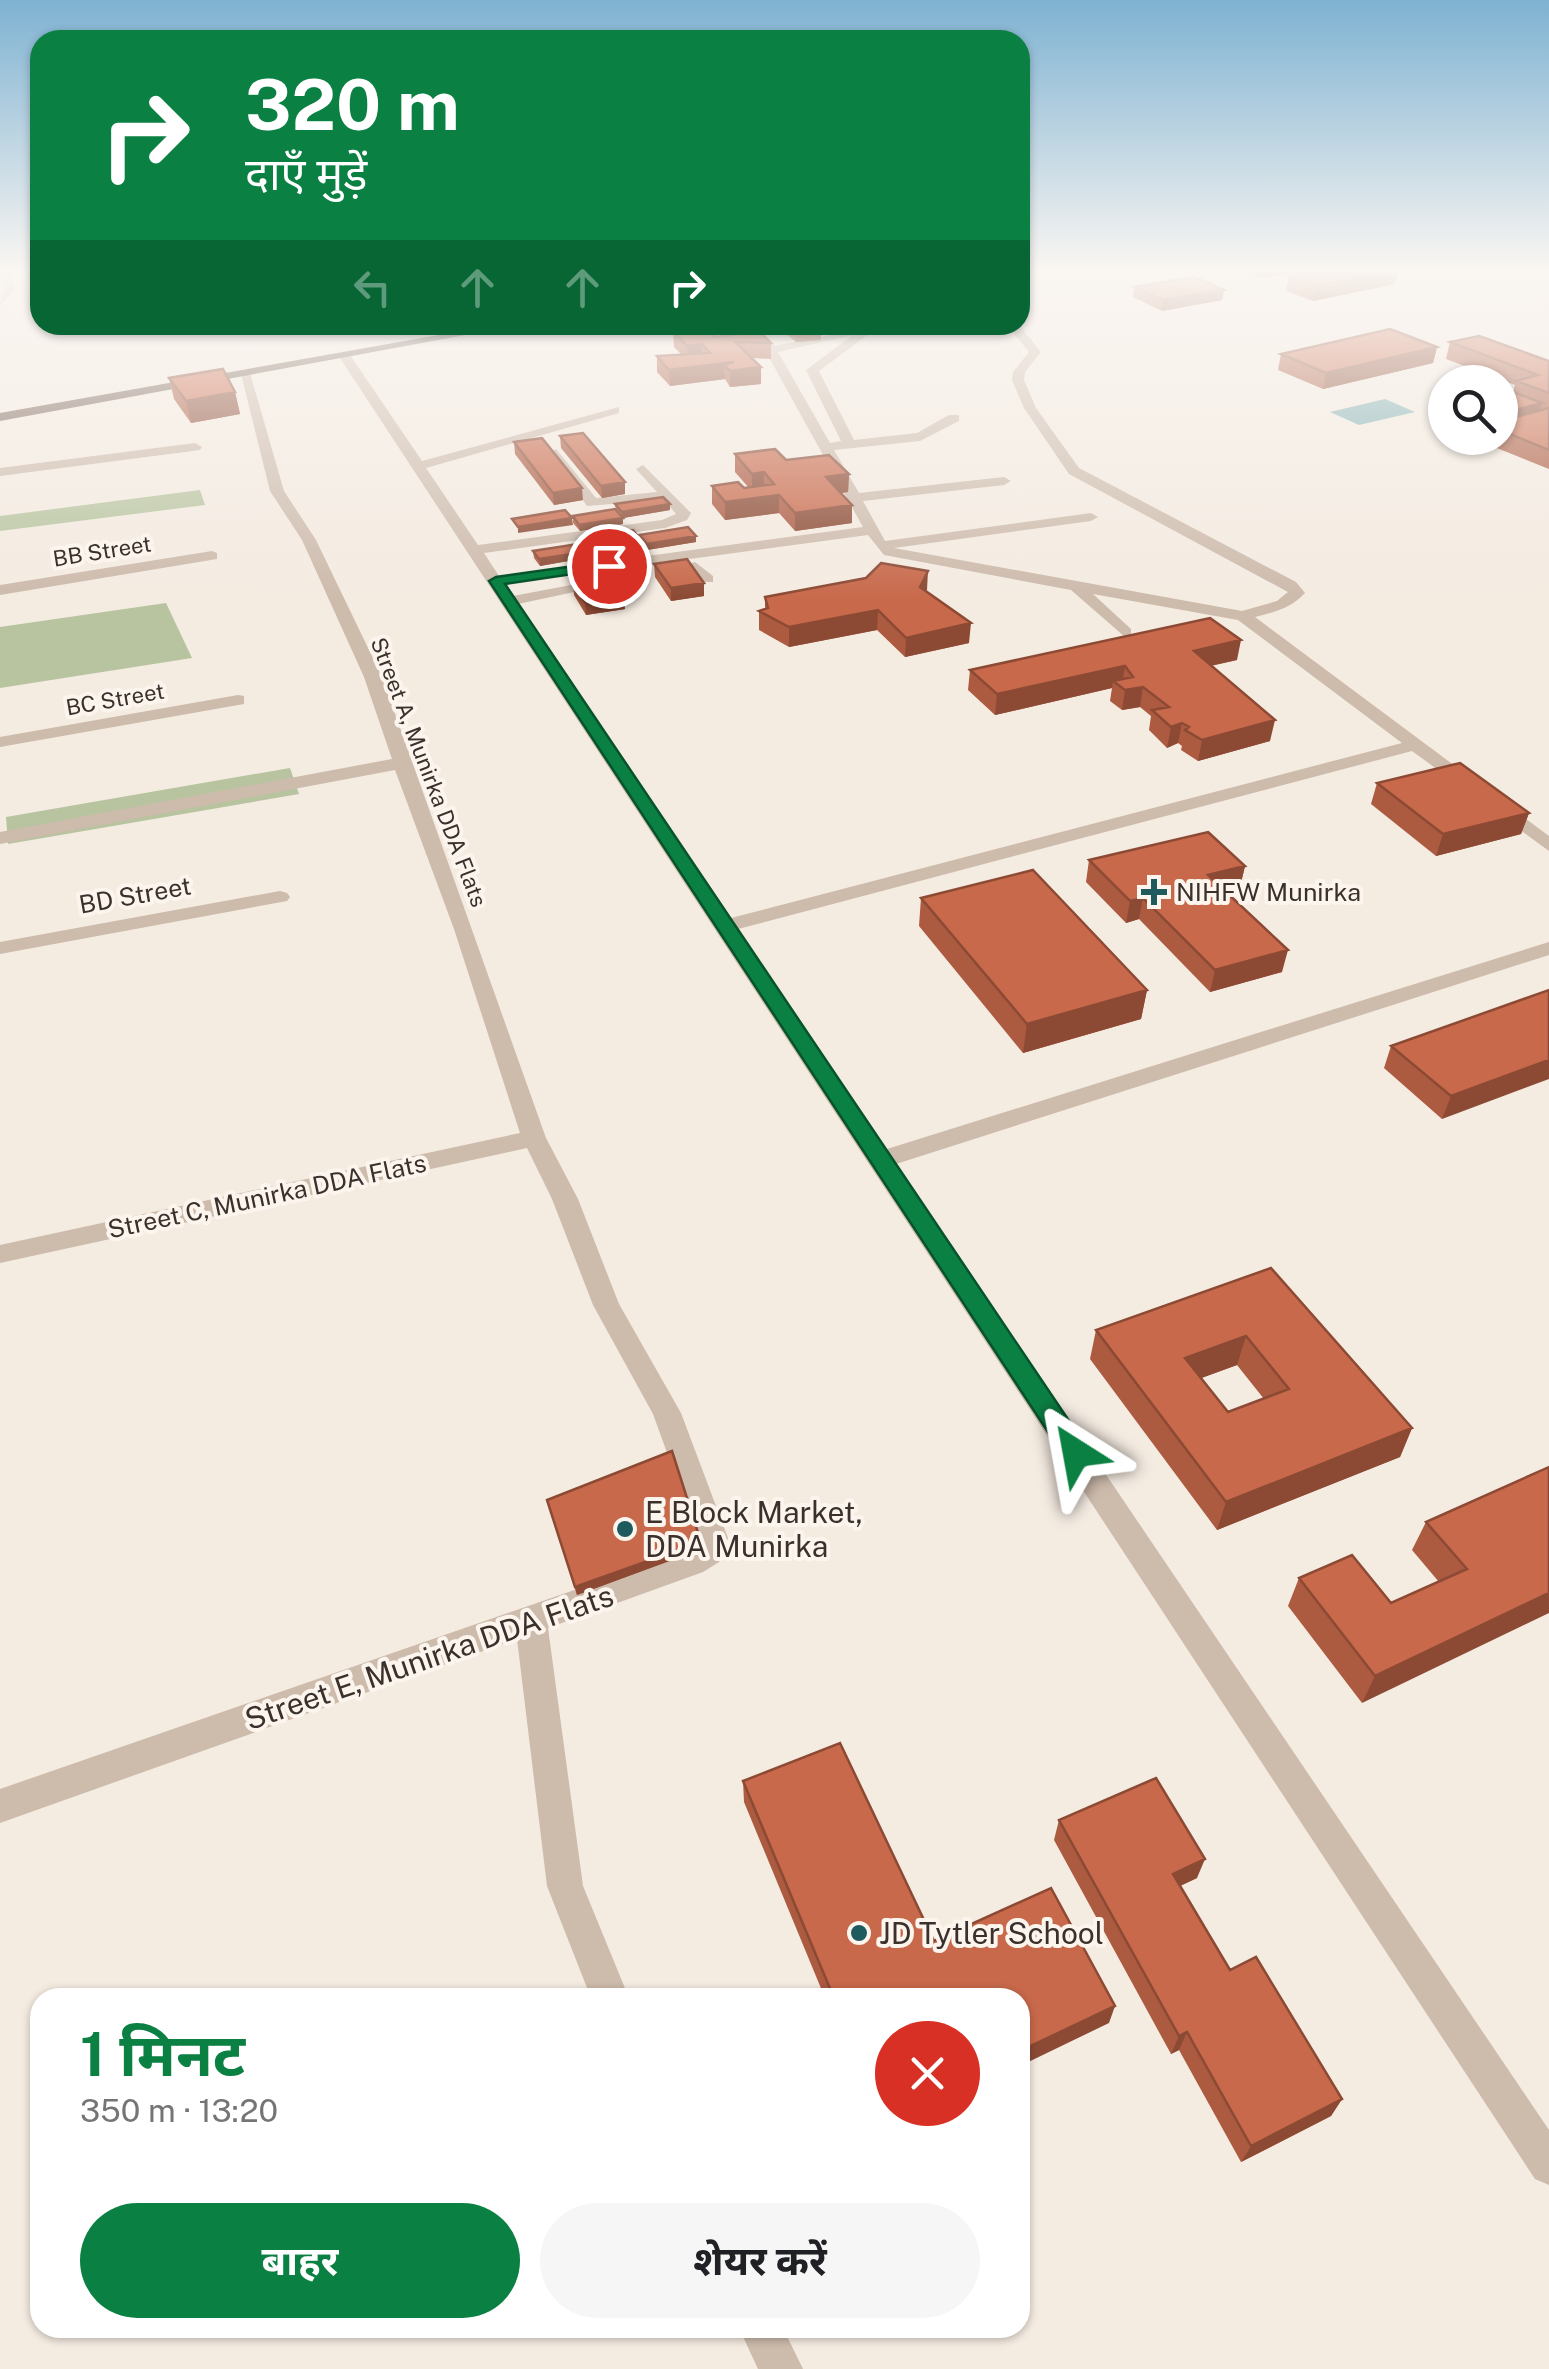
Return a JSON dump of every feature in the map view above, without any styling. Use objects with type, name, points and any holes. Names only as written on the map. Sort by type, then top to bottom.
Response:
[{"type":"main road","points":[[0,406],[156,379]]},
{"type":"main road","points":[[0,417],[213,379]]},
{"type":"street","name":"Street A, Munirka DDA Flats","points":[[246,379],[277,491],[309,540],[373,677],[534,1138]]},
{"type":"street","points":[[360,379],[1542,2141]]},
{"type":"street","points":[[787,379],[877,538],[917,560],[1243,616],[1283,604],[1297,592],[1188,528],[1074,471],[1018,379]]},
{"type":"street","points":[[816,379],[849,444]]},
{"type":"street","points":[[419,466],[614,410]]},
{"type":"street","points":[[826,446],[920,437],[954,418]]},
{"type":"street","points":[[0,472],[195,447]]},
{"type":"street","points":[[556,452],[592,503],[667,495]]},
{"type":"street","points":[[475,550],[674,521],[684,513],[643,469]]},
{"type":"street","points":[[855,498],[1004,481]]},
{"type":"street","points":[[496,581],[1091,517]]},
{"type":"street","name":"BB Street","points":[[0,590],[212,556]]},
{"type":"street","points":[[510,601],[690,568],[698,568],[708,579]]},
{"type":"street","points":[[1078,588],[1125,632]]},
{"type":"street","points":[[1243,616],[1549,845]]},
{"type":"street","name":"BC Street","points":[[0,742],[238,700]]},
{"type":"street","points":[[726,926],[1416,745]]},
{"type":"street","points":[[0,838],[401,762]]},
{"type":"street","name":"BD Street","points":[[0,948],[280,897]]},
{"type":"street","points":[[881,1160],[1549,948]]},
{"type":"street","name":"Street C, Munirka DDA Flats","points":[[0,1254],[534,1138]]},
{"type":"street","name":"Street E, Munirka DDA Flats","points":[[0,1806],[530,1622],[692,1564],[708,1554],[713,1538],[667,1413],[606,1304],[565,1199],[534,1138]]},
{"type":"street","points":[[530,1622],[565,1886],[606,1988]]},
{"type":"street","points":[[765,2338],[781,2369]]},
{"type":"green space","points":[[200,490],[205,505],[0,531],[0,516]]},
{"type":"green space","points":[[166,603],[192,658],[0,688],[0,627]]},
{"type":"green space","points":[[290,768],[299,794],[8,844],[6,817]]},
{"type":"water","points":[[1385,399],[1415,412],[1359,425],[1330,412]]},
{"type":"building","points":[[169,379],[228,379],[235,392],[186,401]]},
{"type":"building","points":[[1549,379],[1549,393],[1518,382],[1518,380]]},
{"type":"building","points":[[1518,394],[1542,403],[1518,409]]},
{"type":"building","points":[[1549,408],[1549,450],[1518,437],[1518,416]]},
{"type":"building","points":[[583,433],[625,482],[601,486],[560,436]]},
{"type":"building","points":[[542,438],[582,488],[553,493],[514,442]]},
{"type":"building","points":[[775,449],[786,460],[829,455],[849,474],[826,477],[852,505],[795,513],[779,495],[725,502],[712,486],[738,482],[744,488],[774,484],[764,472],[752,474],[735,454]]},
{"type":"building","points":[[663,497],[670,504],[622,512],[615,504]]},
{"type":"building","points":[[615,509],[623,518],[579,525],[573,516]]},
{"type":"building","points":[[565,510],[572,518],[518,527],[512,519]]},
{"type":"building","points":[[688,527],[696,536],[647,544],[639,535]]},
{"type":"building","points":[[633,530],[639,538],[590,546],[584,538]]},
{"type":"building","points":[[584,543],[591,551],[539,559],[533,551]]},
{"type":"building","points":[[687,559],[704,583],[671,588],[654,564]]},
{"type":"building","points":[[881,563],[928,571],[920,587],[971,623],[906,638],[878,610],[789,627],[759,611],[768,608],[765,597],[866,578]]},
{"type":"building","points":[[611,576],[624,596],[585,602],[573,582]]},
{"type":"building","points":[[1210,618],[1241,640],[1194,651],[1275,720],[1202,740],[1185,730],[1189,727],[1182,723],[1171,727],[1152,710],[1169,707],[1143,687],[1125,690],[1113,681],[1133,677],[1125,666],[997,694],[970,670]]},
{"type":"building","points":[[1460,763],[1529,813],[1443,834],[1377,783]]},
{"type":"building","points":[[1208,832],[1245,866],[1208,875],[1288,950],[1215,970],[1143,898],[1130,901],[1089,860]]},
{"type":"building","points":[[1033,870],[1147,990],[1027,1024],[921,898]]},
{"type":"building","points":[[1549,990],[1549,1060],[1451,1096],[1391,1046]]},
{"type":"building","points":[[1271,1268],[1412,1428],[1226,1502],[1096,1330]],"holes":[[[1246,1336],[1289,1389],[1228,1412],[1185,1358]]]},
{"type":"building","name":"E Block Market, DDA Munirka","points":[[672,1451],[701,1542],[575,1587],[547,1500]]},
{"type":"building","points":[[1549,1467],[1549,1593],[1375,1676],[1299,1578],[1352,1555],[1391,1603],[1467,1569],[1426,1522]]},
{"type":"building","name":"JD Tytler School","points":[[840,1743],[934,1941],[1051,1888],[1115,2006],[1030,2046],[1030,1988],[830,1988],[743,1781]]},
{"type":"building","points":[[1156,1778],[1205,1859],[1173,1874],[1230,1970],[1256,1957],[1342,2099],[1251,2146],[1187,2032],[1179,2036],[1059,1820]]},
{"type":"place","name":"NIHFW Munirka","points":[[1154,892]]},
{"type":"place","name":"E Block Market, DDA Munirka","points":[[625,1529]]},
{"type":"place","name":"JD Tytler School","points":[[859,1933]]},
{"type":"route","points":[[609,566],[496,581],[1076,1453]]}]
